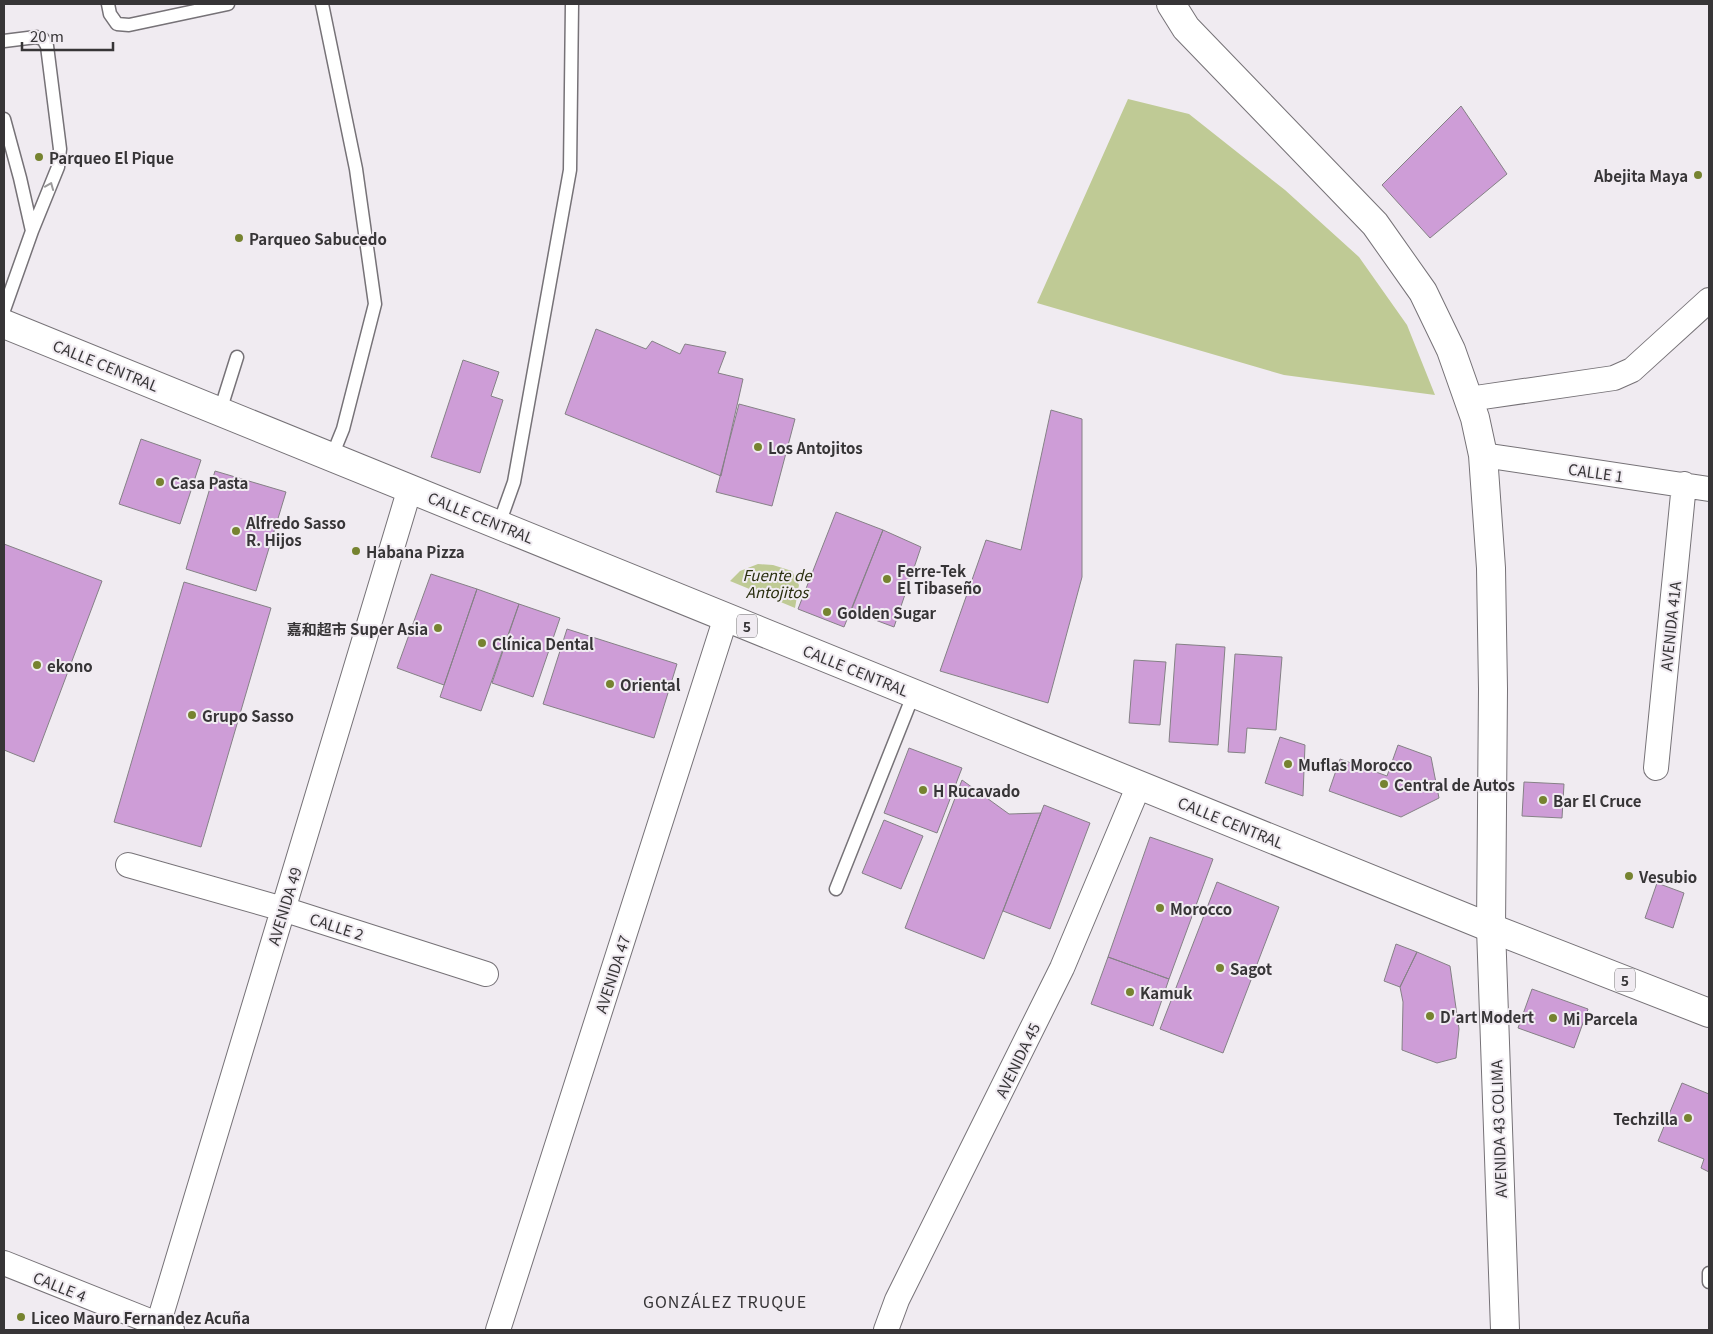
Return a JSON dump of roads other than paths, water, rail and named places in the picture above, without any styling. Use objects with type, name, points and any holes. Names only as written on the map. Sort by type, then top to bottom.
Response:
[{"type":"main road","name":"AVENIDA 43 COLIMA","points":[[1171,4],[1186,28],[1376,224],[1422,292],[1451,350],[1469,399],[1483,455],[1490,568],[1493,690],[1491,928],[1505,1330]]},
{"type":"main road","name":"CALLE CENTRAL","points":[[4,324],[1491,928],[1709,1013]]},
{"type":"street","points":[[1469,399],[1614,378],[1626,374],[1641,363],[1709,300]]},
{"type":"street","name":"CALLE 1","points":[[1483,455],[1709,489]]},
{"type":"street","name":"AVENIDA 41A","points":[[1656,768],[1684,484]]},
{"type":"street","name":"AVENIDA 49","points":[[165,1327],[284,909],[410,488]]},
{"type":"street","name":"AVENIDA 47","points":[[498,1330],[726,617]]},
{"type":"street","name":"AVENIDA 45","points":[[886,1330],[897,1300],[1062,968],[1139,785]]},
{"type":"street","name":"CALLE 2","points":[[128,865],[284,909],[486,974]]},
{"type":"street","name":"CALLE 4","points":[[4,1263],[165,1327]]},
{"type":"lane","points":[[108,4],[110,14],[117,24],[129,26],[228,4]]},
{"type":"lane","points":[[322,4],[356,168],[375,304],[343,429],[332,456]]},
{"type":"lane","points":[[499,524],[514,482],[570,170],[572,4]]},
{"type":"lane","points":[[4,40],[36,37],[43,39],[47,46],[60,149],[58,166],[32,231],[4,310]]},
{"type":"lane","points":[[4,119],[32,231]]},
{"type":"lane","points":[[220,411],[237,357]]},
{"type":"lane","points":[[836,889],[914,693]]},
{"type":"lane","points":[[1709,1273],[1709,1282]]},
{"type":"place","name":"Parqueo El Pique","points":[[39,157]]},
{"type":"place","name":"Abejita Maya","points":[[1698,175]]},
{"type":"place","name":"Parqueo Sabucedo","points":[[239,238]]},
{"type":"place","name":"Los Antojitos","points":[[758,447]]},
{"type":"place","name":"Casa Pasta","points":[[160,482]]},
{"type":"place","name":"Alfredo Sasso R. Hijos","points":[[236,531]]},
{"type":"place","name":"Habana Pizza","points":[[356,551]]},
{"type":"place","name":"Ferre-Tek El Tibaseño","points":[[887,579]]},
{"type":"place","name":"Golden Sugar","points":[[827,612]]},
{"type":"place","name":"嘉和超市 Super Asia","points":[[438,628]]},
{"type":"place","name":"Clínica Dental","points":[[482,643]]},
{"type":"place","name":"ekono","points":[[37,665]]},
{"type":"place","name":"Oriental","points":[[610,684]]},
{"type":"place","name":"Grupo Sasso","points":[[192,715]]},
{"type":"place","name":"Muflas Morocco","points":[[1288,764]]},
{"type":"place","name":"Central de Autos","points":[[1384,784]]},
{"type":"place","name":"H Rucavado","points":[[923,790]]},
{"type":"place","name":"Bar El Cruce","points":[[1543,800]]},
{"type":"place","name":"Vesubio","points":[[1629,876]]},
{"type":"place","name":"Morocco","points":[[1160,908]]},
{"type":"place","name":"Sagot","points":[[1220,968]]},
{"type":"place","name":"Kamuk","points":[[1130,992]]},
{"type":"place","name":"D'art Modert","points":[[1430,1016]]},
{"type":"place","name":"Mi Parcela","points":[[1553,1018]]},
{"type":"place","name":"Techzilla","points":[[1688,1118]]},
{"type":"place","name":"Liceo Mauro Fernandez Acuña","points":[[21,1317]]},
{"type":"district","name":"GONZÁLEZ TRUQUE","points":[[725,1301]]},
{"type":"park label","name":"Fuente de Antojitos","points":[[777,582]]}]
